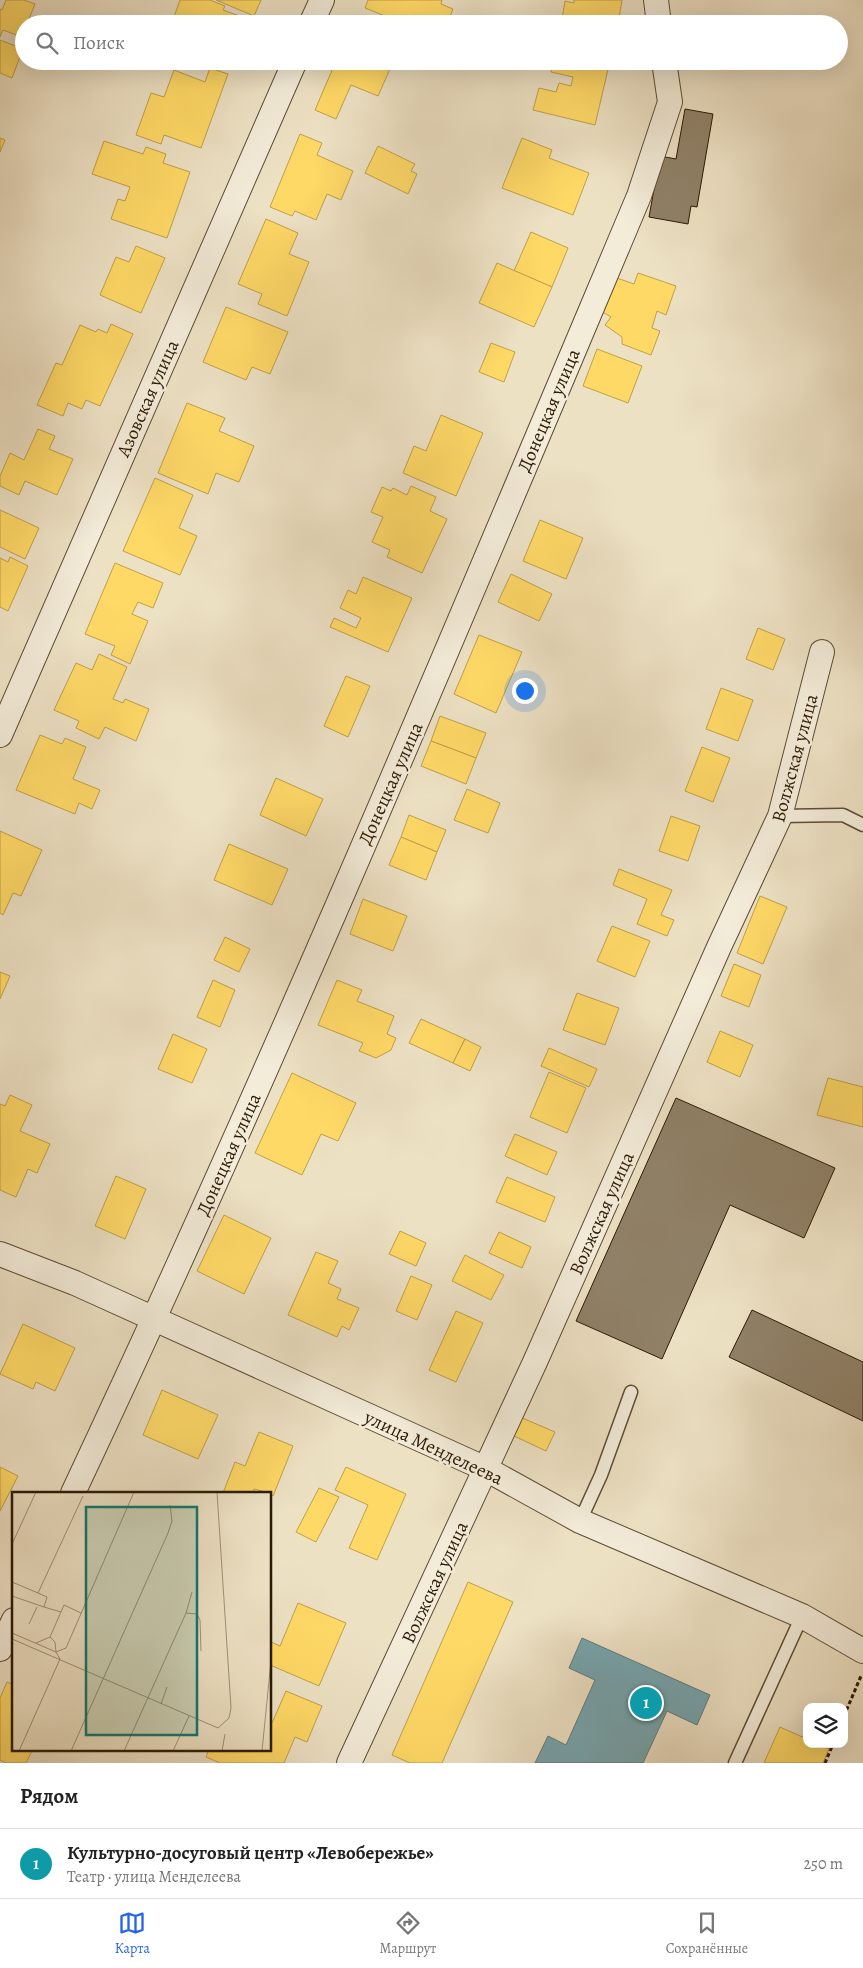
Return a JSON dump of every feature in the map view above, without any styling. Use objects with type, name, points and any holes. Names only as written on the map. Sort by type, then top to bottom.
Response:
[{"type":"street","points":[[315,15],[322,0]]},
{"type":"street","points":[[656,0],[658,15]]},
{"type":"street","name":"Азовская улица","points":[[0,735],[291,70]]},
{"type":"street","name":"Донецкая улица","points":[[74,1492],[155,1320],[409,742],[639,196],[670,102],[665,70]]},
{"type":"street","name":"Волжская улица","points":[[349,1763],[535,1362],[719,947],[780,816],[822,652]]},
{"type":"street","name":"улица Менделеева","points":[[0,1254],[74,1284],[486,1469],[580,1521],[802,1616],[863,1651]]},
{"type":"street","points":[[0,1649],[12,1624]]},
{"type":"lane","points":[[780,816],[843,815],[863,825]]},
{"type":"lane","points":[[580,1521],[601,1475],[631,1392]]},
{"type":"lane","points":[[735,1763],[802,1616]]},
{"type":"path","points":[[848,1706],[863,1670]]},
{"type":"path","points":[[825,1763],[831,1748]]},
{"type":"building: Жильё","points":[[6,0],[24,0],[35,4],[31,15],[15,15],[15,34],[3,30],[0,37],[0,9],[2,10]]},
{"type":"building: Жильё","points":[[180,0],[210,0],[225,6],[223,10],[237,15],[175,15]]},
{"type":"building: Жильё","points":[[216,0],[261,0],[254,15]]},
{"type":"building: Жильё","points":[[368,0],[442,0],[441,4],[453,9],[451,15],[382,15],[365,8]]},
{"type":"building: Жильё","points":[[574,0],[622,0],[620,15],[563,15],[565,1],[574,3]]},
{"type":"building: Жильё","points":[[0,40],[15,46],[15,70],[12,78],[0,73]]},
{"type":"building: Жильё","points":[[174,70],[205,82],[209,70],[228,74],[201,148],[164,135],[161,144],[136,135],[151,93],[164,97]]},
{"type":"building: Жильё","points":[[332,70],[390,70],[378,96],[351,85],[336,119],[315,110]]},
{"type":"building: Жильё","points":[[551,70],[608,70],[595,125],[533,110],[539,88],[556,92],[559,83],[571,86],[573,77],[551,72]]},
{"type":"building: Жильё","points":[[300,134],[322,143],[317,155],[353,171],[341,200],[327,194],[316,220],[295,211],[292,216],[270,207]]},
{"type":"building: Жильё","points":[[0,138],[5,140],[0,152]]},
{"type":"building: Жильё","points":[[522,138],[552,150],[549,158],[589,173],[573,215],[502,188]]},
{"type":"building: Жильё","points":[[104,141],[143,154],[146,147],[166,154],[163,163],[190,172],[167,238],[111,219],[118,199],[125,201],[130,187],[92,174]]},
{"type":"building: Жильё","points":[[378,146],[415,164],[411,171],[417,174],[408,194],[365,173]]},
{"type":"building: Жильё","points":[[266,219],[298,233],[289,254],[309,262],[287,316],[258,304],[262,294],[238,284]]},
{"type":"building: Жильё","points":[[531,232],[568,248],[552,287],[514,271]]},
{"type":"building: Жильё","points":[[136,246],[165,258],[141,313],[100,295],[116,257],[129,262]]},
{"type":"building: Жильё","points":[[497,263],[552,287],[534,327],[479,303]]},
{"type":"building: Жильё","points":[[638,273],[676,286],[666,315],[657,311],[652,328],[660,331],[651,355],[622,344],[622,337],[605,325],[611,317],[601,311],[614,277],[634,284]]},
{"type":"building: Жильё","points":[[226,307],[288,332],[270,374],[252,367],[246,380],[203,362]]},
{"type":"building: Жильё","points":[[111,324],[133,334],[100,406],[86,400],[82,409],[68,403],[63,416],[37,405],[56,363],[62,365],[80,325],[96,332],[98,329],[107,333]]},
{"type":"building: Жильё","points":[[491,343],[515,352],[504,382],[479,372]]},
{"type":"building: Жильё","points":[[597,349],[642,366],[628,403],[583,386]]},
{"type":"building: Жильё","points":[[187,403],[225,418],[219,431],[254,446],[239,482],[216,473],[208,494],[158,473]]},
{"type":"building: Жильё","points":[[441,415],[483,433],[456,496],[403,473],[414,446],[426,451]]},
{"type":"building: Жильё","points":[[38,429],[55,436],[49,449],[73,459],[57,495],[25,481],[19,495],[0,486],[0,476],[10,453],[24,460]]},
{"type":"building: Жильё","points":[[155,478],[193,495],[179,528],[197,536],[180,575],[123,551]]},
{"type":"building: Жильё","points":[[411,486],[436,497],[430,511],[447,519],[422,573],[387,557],[390,550],[372,542],[383,517],[371,512],[382,487],[391,491],[393,488],[407,495]]},
{"type":"building: Жильё","points":[[0,510],[39,528],[25,559],[0,547]]},
{"type":"building: Жильё","points":[[540,520],[583,538],[566,579],[523,561]]},
{"type":"building: Жильё","points":[[10,557],[28,566],[8,611],[0,607],[0,558],[8,562]]},
{"type":"building: Жильё","points":[[115,563],[163,583],[153,608],[138,602],[132,614],[148,621],[130,664],[111,655],[115,646],[85,634]]},
{"type":"building: Жильё","points":[[511,574],[552,594],[539,621],[498,602]]},
{"type":"building: Жильё","points":[[363,577],[412,598],[388,652],[330,627],[334,618],[356,628],[361,618],[340,608],[348,590],[356,594]]},
{"type":"building: Жильё","points":[[758,628],[785,639],[773,670],[746,659]]},
{"type":"building: Жильё","points":[[479,635],[522,652],[496,713],[454,694]]},
{"type":"building: Жильё","points":[[99,654],[127,667],[113,699],[123,703],[125,699],[149,709],[136,741],[105,727],[99,739],[76,728],[79,721],[54,710],[76,663],[92,670]]},
{"type":"building: Жильё","points":[[346,676],[370,686],[348,737],[324,726]]},
{"type":"building: Жильё","points":[[721,688],[753,700],[738,741],[706,729]]},
{"type":"building: Жильё","points":[[440,716],[486,733],[476,758],[431,741]]},
{"type":"building: Жильё","points":[[40,735],[62,744],[65,738],[86,747],[73,779],[100,790],[92,809],[79,803],[75,814],[16,790]]},
{"type":"building: Жильё","points":[[431,741],[476,758],[466,784],[421,766]]},
{"type":"building: Жильё","points":[[702,747],[730,758],[713,802],[685,791]]},
{"type":"building: Жильё","points":[[276,778],[323,799],[306,836],[260,815]]},
{"type":"building: Жильё","points":[[467,789],[500,803],[488,833],[454,820]]},
{"type":"building: Жильё","points":[[409,815],[446,830],[437,852],[401,837]]},
{"type":"building: Жильё","points":[[671,816],[700,826],[688,861],[659,851]]},
{"type":"building: Жильё","points":[[0,831],[42,850],[21,896],[13,893],[3,915],[0,913]]},
{"type":"building: Жильё","points":[[401,837],[437,852],[426,880],[389,865]]},
{"type":"building: Жильё","points":[[229,844],[288,869],[272,905],[214,880]]},
{"type":"building: Жильё","points":[[619,869],[672,890],[661,915],[674,920],[667,936],[637,924],[647,899],[613,885]]},
{"type":"building: Жильё","points":[[760,896],[787,907],[763,964],[737,953]]},
{"type":"building: Жильё","points":[[363,899],[407,916],[393,951],[350,934]]},
{"type":"building: Жильё","points":[[612,926],[650,941],[635,977],[597,961]]},
{"type":"building: Жильё","points":[[225,937],[250,949],[239,972],[214,960]]},
{"type":"building: Жильё","points":[[734,964],[761,975],[749,1007],[721,996]]},
{"type":"building: Жильё","points":[[0,972],[10,976],[0,999]]},
{"type":"building: Жильё","points":[[213,980],[235,990],[220,1027],[197,1017]]},
{"type":"building: Жильё","points":[[337,980],[362,990],[357,1001],[394,1016],[387,1034],[396,1038],[391,1050],[376,1058],[359,1051],[363,1043],[318,1025]]},
{"type":"building: Жильё","points":[[577,993],[619,1008],[605,1045],[563,1030]]},
{"type":"building: Жильё","points":[[421,1019],[465,1039],[453,1063],[409,1043]]},
{"type":"building: Жильё","points":[[720,1031],[753,1045],[740,1077],[707,1062]]},
{"type":"building: Жильё","points":[[173,1034],[207,1049],[192,1083],[158,1069]]},
{"type":"building: Жильё","points":[[465,1039],[481,1047],[470,1071],[453,1063]]},
{"type":"building: Жильё","points":[[549,1048],[597,1069],[589,1087],[541,1066]]},
{"type":"building: Жильё","points":[[549,1072],[586,1088],[567,1133],[530,1117]]},
{"type":"building: Жильё","points":[[292,1073],[356,1103],[338,1141],[321,1134],[302,1175],[255,1153]]},
{"type":"building: Жильё","points":[[828,1078],[863,1087],[863,1127],[817,1115]]},
{"type":"building: Жильё","points":[[10,1095],[32,1105],[20,1131],[50,1144],[37,1173],[28,1169],[16,1197],[0,1190],[0,1104],[5,1106]]},
{"type":"building: Жильё","points":[[515,1134],[557,1152],[547,1175],[505,1156]]},
{"type":"building: Жильё","points":[[116,1176],[146,1189],[125,1239],[95,1226]]},
{"type":"building: Жильё","points":[[507,1177],[555,1197],[545,1222],[496,1202]]},
{"type":"building: Жильё","points":[[224,1215],[271,1238],[244,1294],[197,1271]]},
{"type":"building: Жильё","points":[[400,1231],[426,1243],[416,1266],[389,1254]]},
{"type":"building: Жильё","points":[[499,1232],[531,1247],[522,1268],[489,1253]]},
{"type":"building: Жильё","points":[[316,1252],[338,1261],[328,1283],[341,1289],[337,1299],[359,1308],[349,1330],[342,1326],[337,1337],[288,1315]]},
{"type":"building: Жильё","points":[[465,1255],[504,1275],[491,1300],[452,1281]]},
{"type":"building: Жильё","points":[[411,1276],[432,1285],[417,1320],[396,1311]]},
{"type":"building: Жильё","points":[[456,1311],[483,1323],[456,1382],[429,1370]]},
{"type":"building: Жильё","points":[[23,1324],[75,1348],[55,1391],[36,1382],[33,1389],[0,1374]]},
{"type":"building: Жильё","points":[[162,1390],[218,1415],[198,1459],[143,1435]]},
{"type":"building: Жильё","points":[[520,1417],[555,1432],[546,1451],[512,1435]]},
{"type":"building: Жильё","points":[[259,1432],[293,1446],[273,1496],[271,1492],[254,1489],[253,1492],[223,1492],[235,1462],[245,1466]]},
{"type":"building: Жильё","points":[[0,1467],[18,1476],[0,1511]]},
{"type":"building: Жильё","points":[[346,1467],[406,1494],[377,1560],[349,1548],[368,1505],[335,1490]]},
{"type":"building: Жильё","points":[[319,1488],[339,1497],[316,1542],[296,1532]]},
{"type":"building: Жильё","points":[[468,1582],[513,1602],[442,1763],[410,1763],[392,1755]]},
{"type":"building: Жильё","points":[[298,1603],[346,1623],[319,1686],[271,1665],[271,1642],[280,1646]]},
{"type":"building: Жильё","points":[[7,1682],[12,1684],[12,1750],[32,1750],[26,1763],[6,1763],[0,1760],[0,1698]]},
{"type":"building: Жильё","points":[[286,1691],[322,1706],[307,1742],[295,1737],[284,1763],[220,1763],[206,1757],[209,1750],[271,1750],[272,1723]]},
{"type":"building: Жильё","points":[[780,1727],[803,1737],[803,1748],[829,1749],[823,1763],[764,1763]]},
{"type":"building: Учреждения","points":[[582,1638],[710,1695],[697,1725],[667,1711],[643,1763],[535,1763],[548,1736],[566,1745],[595,1680],[569,1668]]},
{"type":"building: Прочее","points":[[685,109],[713,114],[697,207],[691,206],[688,224],[649,217],[660,156],[676,159]]},
{"type":"building: Прочее","points":[[676,1098],[835,1168],[804,1238],[730,1205],[662,1359],[576,1321]]},
{"type":"building: Прочее","points":[[752,1310],[863,1362],[863,1421],[729,1357]]},
{"type":"place","name":"Культурно-досуговый центр «Левобережье»","points":[[646,1703]]}]
